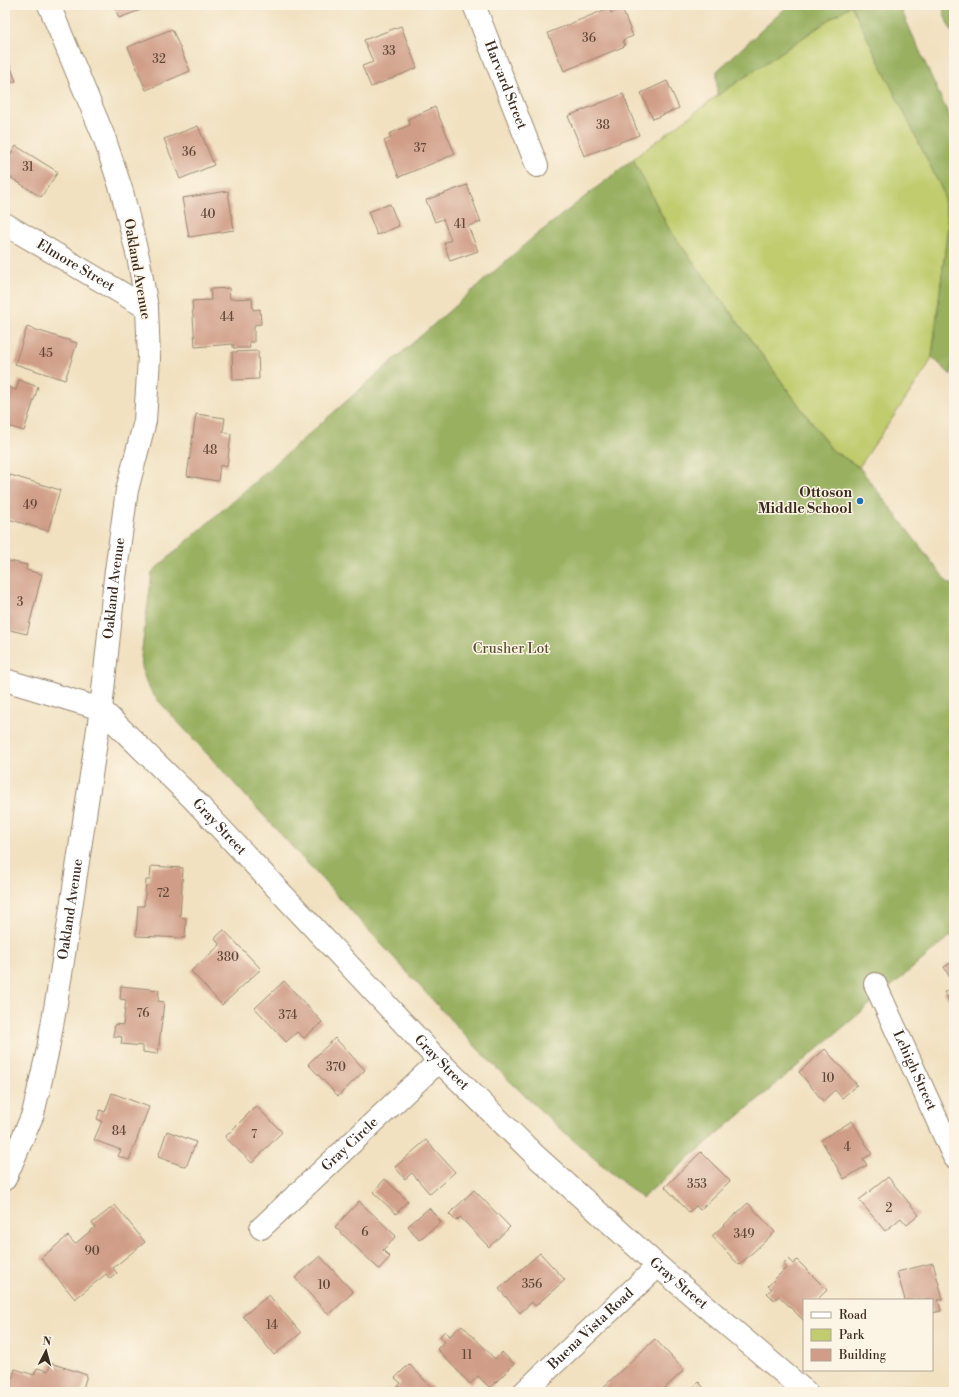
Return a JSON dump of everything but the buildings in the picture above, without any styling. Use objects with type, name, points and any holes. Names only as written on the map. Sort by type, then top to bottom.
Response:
[{"type":"street","name":"Oakland Avenue","points":[[5,1179],[33,1114],[48,1049],[101,709],[127,490],[145,421],[149,358],[147,308],[139,260],[122,192],[104,137],[49,5]]},
{"type":"street","name":"Harvard Street","points":[[474,5],[537,166]]},
{"type":"street","name":"Elmore Street","points":[[5,224],[147,308]]},
{"type":"street","points":[[5,680],[101,709]]},
{"type":"street","name":"Gray Street","points":[[101,709],[193,799],[439,1061],[538,1158],[658,1266],[806,1392]]},
{"type":"street","name":"Lehigh Street","points":[[875,984],[954,1157]]},
{"type":"street","name":"Gray Circle","points":[[261,1228],[439,1061]]},
{"type":"street","name":"Buena Vista Road","points":[[524,1392],[658,1266]]},
{"type":"green space","points":[[789,5],[851,5],[717,96],[717,71]]},
{"type":"green space","points":[[851,5],[943,191],[948,226],[932,357],[926,369],[859,467],[832,450],[669,229],[633,159],[717,96]]},
{"type":"green space","points":[[851,5],[899,5],[954,127],[954,354],[951,375],[932,357],[948,226],[943,192]]},
{"type":"green space","points":[[943,5],[954,5],[954,34],[946,20]]},
{"type":"green space","name":"Crusher Lot","points":[[633,159],[669,229],[832,450],[859,467],[948,583],[954,585],[954,933],[642,1198],[554,1123],[512,1084],[472,1043],[156,698],[145,679],[141,657],[152,572],[530,240]]},
{"type":"place","name":"Ottoson Middle School","points":[[860,501]]}]
